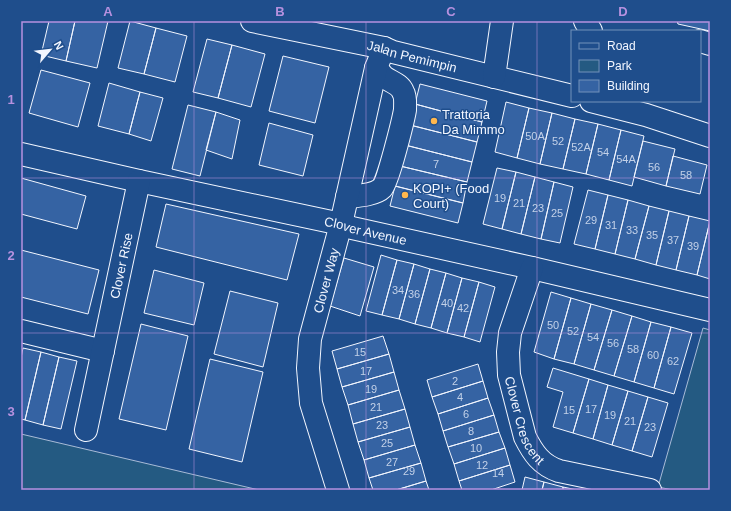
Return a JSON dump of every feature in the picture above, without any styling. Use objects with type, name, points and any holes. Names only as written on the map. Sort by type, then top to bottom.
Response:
[{"type":"street","name":"Jalan Pemimpin","points":[[252,21],[324,28],[393,52],[571,96]]},
{"type":"street","points":[[494,77],[502,21]]},
{"type":"street","points":[[585,21],[590,30]]},
{"type":"street","name":"Clover Way","points":[[338,490],[312,403],[308,368],[310,339],[341,224],[376,68],[384,48]]},
{"type":"street","points":[[347,197],[374,193],[384,187],[390,171],[405,111],[406,98],[403,91],[398,85],[384,77],[376,68]]},
{"type":"street","points":[[598,102],[642,108],[710,136]]},
{"type":"street","name":"Clover Avenue","points":[[21,154],[341,224],[352,228],[710,310]]},
{"type":"street","name":"Clover Rise","points":[[86,430],[139,181]]},
{"type":"street","name":"Clover Crescent","points":[[532,268],[510,333],[508,348],[509,375],[525,437],[529,445],[538,458],[547,466],[559,471],[650,490]]},
{"type":"street","points":[[21,331],[103,351]]},
{"type":"green space","points":[[703,328],[710,330],[710,490],[673,490],[658,487]]},
{"type":"green space","points":[[21,434],[259,490],[21,490]]},
{"type":"building","points":[[49,21],[75,21],[66,61],[41,55]]},
{"type":"building","points":[[75,21],[108,21],[97,68],[66,61]]},
{"type":"building","points":[[130,21],[156,28],[144,74],[118,68]]},
{"type":"building","points":[[677,21],[710,21],[710,31],[678,24]]},
{"type":"building","points":[[156,28],[187,36],[175,82],[144,74]]},
{"type":"building","points":[[207,39],[232,45],[218,98],[193,92]]},
{"type":"building","points":[[232,45],[265,54],[251,107],[218,98]]},
{"type":"building","points":[[283,56],[329,67],[315,123],[269,111]]},
{"type":"building","points":[[41,70],[90,83],[78,127],[29,113]]},
{"type":"building","points":[[109,83],[140,92],[129,134],[98,126]]},
{"type":"building","points":[[420,84],[487,101],[482,122],[415,104]]},
{"type":"building","points":[[140,92],[163,98],[151,141],[129,134]]},
{"type":"building","points":[[506,102],[529,108],[517,158],[495,152]]},
{"type":"building","points":[[415,104],[482,122],[477,142],[410,125]]},
{"type":"building","points":[[188,105],[216,112],[200,176],[172,169]]},
{"type":"building","points":[[529,108],[552,113],[540,164],[517,158]]},
{"type":"building","points":[[216,112],[240,120],[232,159],[206,150]]},
{"type":"building","points":[[552,113],[575,119],[563,169],[540,164]]},
{"type":"building","points":[[575,119],[598,124],[586,174],[563,169]]},
{"type":"building","points":[[269,123],[313,135],[303,176],[259,165]]},
{"type":"building","points":[[598,124],[621,130],[609,180],[586,174]]},
{"type":"building","points":[[410,125],[477,142],[472,162],[405,145]]},
{"type":"building","points":[[621,130],[644,136],[632,186],[609,180]]},
{"type":"building","points":[[643,141],[675,149],[666,186],[634,177]]},
{"type":"building","points":[[405,145],[472,162],[467,182],[400,166]]},
{"type":"building","points":[[673,156],[707,165],[700,194],[666,186]]},
{"type":"building","points":[[400,166],[467,182],[463,203],[395,186]]},
{"type":"building","points":[[497,168],[516,172],[502,229],[483,224]]},
{"type":"building","points":[[516,172],[535,177],[521,234],[502,229]]},
{"type":"building","points":[[535,177],[554,182],[541,239],[521,234]]},
{"type":"building","points":[[21,178],[86,196],[77,229],[21,214]]},
{"type":"building","points":[[554,182],[573,187],[560,243],[541,239]]},
{"type":"building","points":[[395,186],[463,203],[458,223],[390,206]]},
{"type":"building","points":[[588,190],[608,195],[595,249],[574,244]]},
{"type":"building","points":[[608,195],[628,200],[615,254],[595,249]]},
{"type":"building","points":[[628,200],[649,206],[635,259],[615,254]]},
{"type":"building","points":[[166,204],[299,234],[287,280],[156,247]]},
{"type":"building","points":[[649,206],[669,211],[656,265],[635,259]]},
{"type":"building","points":[[669,211],[689,216],[676,270],[656,265]]},
{"type":"building","points":[[689,216],[710,221],[697,275],[676,270]]},
{"type":"building","points":[[710,221],[710,279],[697,275]]},
{"type":"building","points":[[21,250],[99,270],[88,314],[21,297]]},
{"type":"building","points":[[381,255],[397,260],[382,315],[366,311]]},
{"type":"building","points":[[344,258],[374,267],[360,316],[330,306]]},
{"type":"building","points":[[397,260],[414,264],[399,319],[382,315]]},
{"type":"building","points":[[414,264],[430,269],[415,324],[399,319]]},
{"type":"building","points":[[430,269],[446,273],[431,328],[415,324]]},
{"type":"building","points":[[154,270],[204,283],[194,325],[144,313]]},
{"type":"building","points":[[446,273],[462,278],[447,333],[431,328]]},
{"type":"building","points":[[462,278],[479,282],[464,337],[447,333]]},
{"type":"building","points":[[479,282],[495,287],[480,342],[464,337]]},
{"type":"building","points":[[230,291],[278,303],[263,367],[214,354]]},
{"type":"building","points":[[551,292],[571,298],[554,359],[534,352]]},
{"type":"building","points":[[571,298],[591,304],[574,364],[554,359]]},
{"type":"building","points":[[591,304],[612,310],[594,370],[574,364]]},
{"type":"building","points":[[612,310],[632,316],[614,376],[594,370]]},
{"type":"building","points":[[632,316],[651,322],[634,382],[614,376]]},
{"type":"building","points":[[651,322],[671,327],[654,388],[634,382]]},
{"type":"building","points":[[141,324],[188,336],[166,430],[119,419]]},
{"type":"building","points":[[671,327],[692,333],[674,394],[654,388]]},
{"type":"building","points":[[383,336],[389,354],[337,369],[332,351]]},
{"type":"building","points":[[23,348],[41,352],[25,420],[21,419],[21,358]]},
{"type":"building","points":[[41,352],[59,357],[43,425],[25,420]]},
{"type":"building","points":[[389,354],[394,372],[342,387],[337,369]]},
{"type":"building","points":[[59,357],[77,361],[61,429],[43,425]]},
{"type":"building","points":[[210,359],[263,372],[242,462],[189,449]]},
{"type":"building","points":[[478,364],[483,381],[432,397],[427,380]]},
{"type":"building","points":[[553,368],[589,379],[573,433],[553,427],[563,392],[547,387]]},
{"type":"building","points":[[394,372],[399,390],[348,405],[342,387]]},
{"type":"building","points":[[589,379],[608,385],[593,439],[573,433]]},
{"type":"building","points":[[483,381],[488,398],[438,414],[432,397]]},
{"type":"building","points":[[608,385],[628,391],[612,445],[593,439]]},
{"type":"building","points":[[399,390],[405,409],[353,424],[348,405]]},
{"type":"building","points":[[628,391],[648,397],[632,451],[612,445]]},
{"type":"building","points":[[648,397],[668,403],[652,457],[632,451]]},
{"type":"building","points":[[488,398],[494,415],[443,431],[438,414]]},
{"type":"building","points":[[405,409],[410,427],[358,442],[353,424]]},
{"type":"building","points":[[494,415],[499,432],[448,447],[443,431]]},
{"type":"building","points":[[410,427],[415,445],[364,460],[358,442]]},
{"type":"building","points":[[499,432],[505,448],[454,464],[448,447]]},
{"type":"building","points":[[415,445],[421,463],[369,478],[364,460]]},
{"type":"building","points":[[505,448],[510,465],[459,481],[454,464]]},
{"type":"building","points":[[421,463],[426,481],[396,490],[373,490],[369,478]]},
{"type":"building","points":[[510,465],[515,482],[491,490],[462,490],[459,481]]},
{"type":"building","points":[[525,477],[544,482],[542,490],[522,490]]},
{"type":"building","points":[[426,481],[429,490],[396,490]]},
{"type":"building","points":[[544,482],[563,487],[563,490],[542,490]]},
{"type":"building","points":[[563,487],[577,490],[563,490]]},
{"type":"place","name":"Trattoria Da Mimmo","points":[[434,121]]},
{"type":"place","name":"KOPI+ (Food Court)","points":[[405,195]]}]
